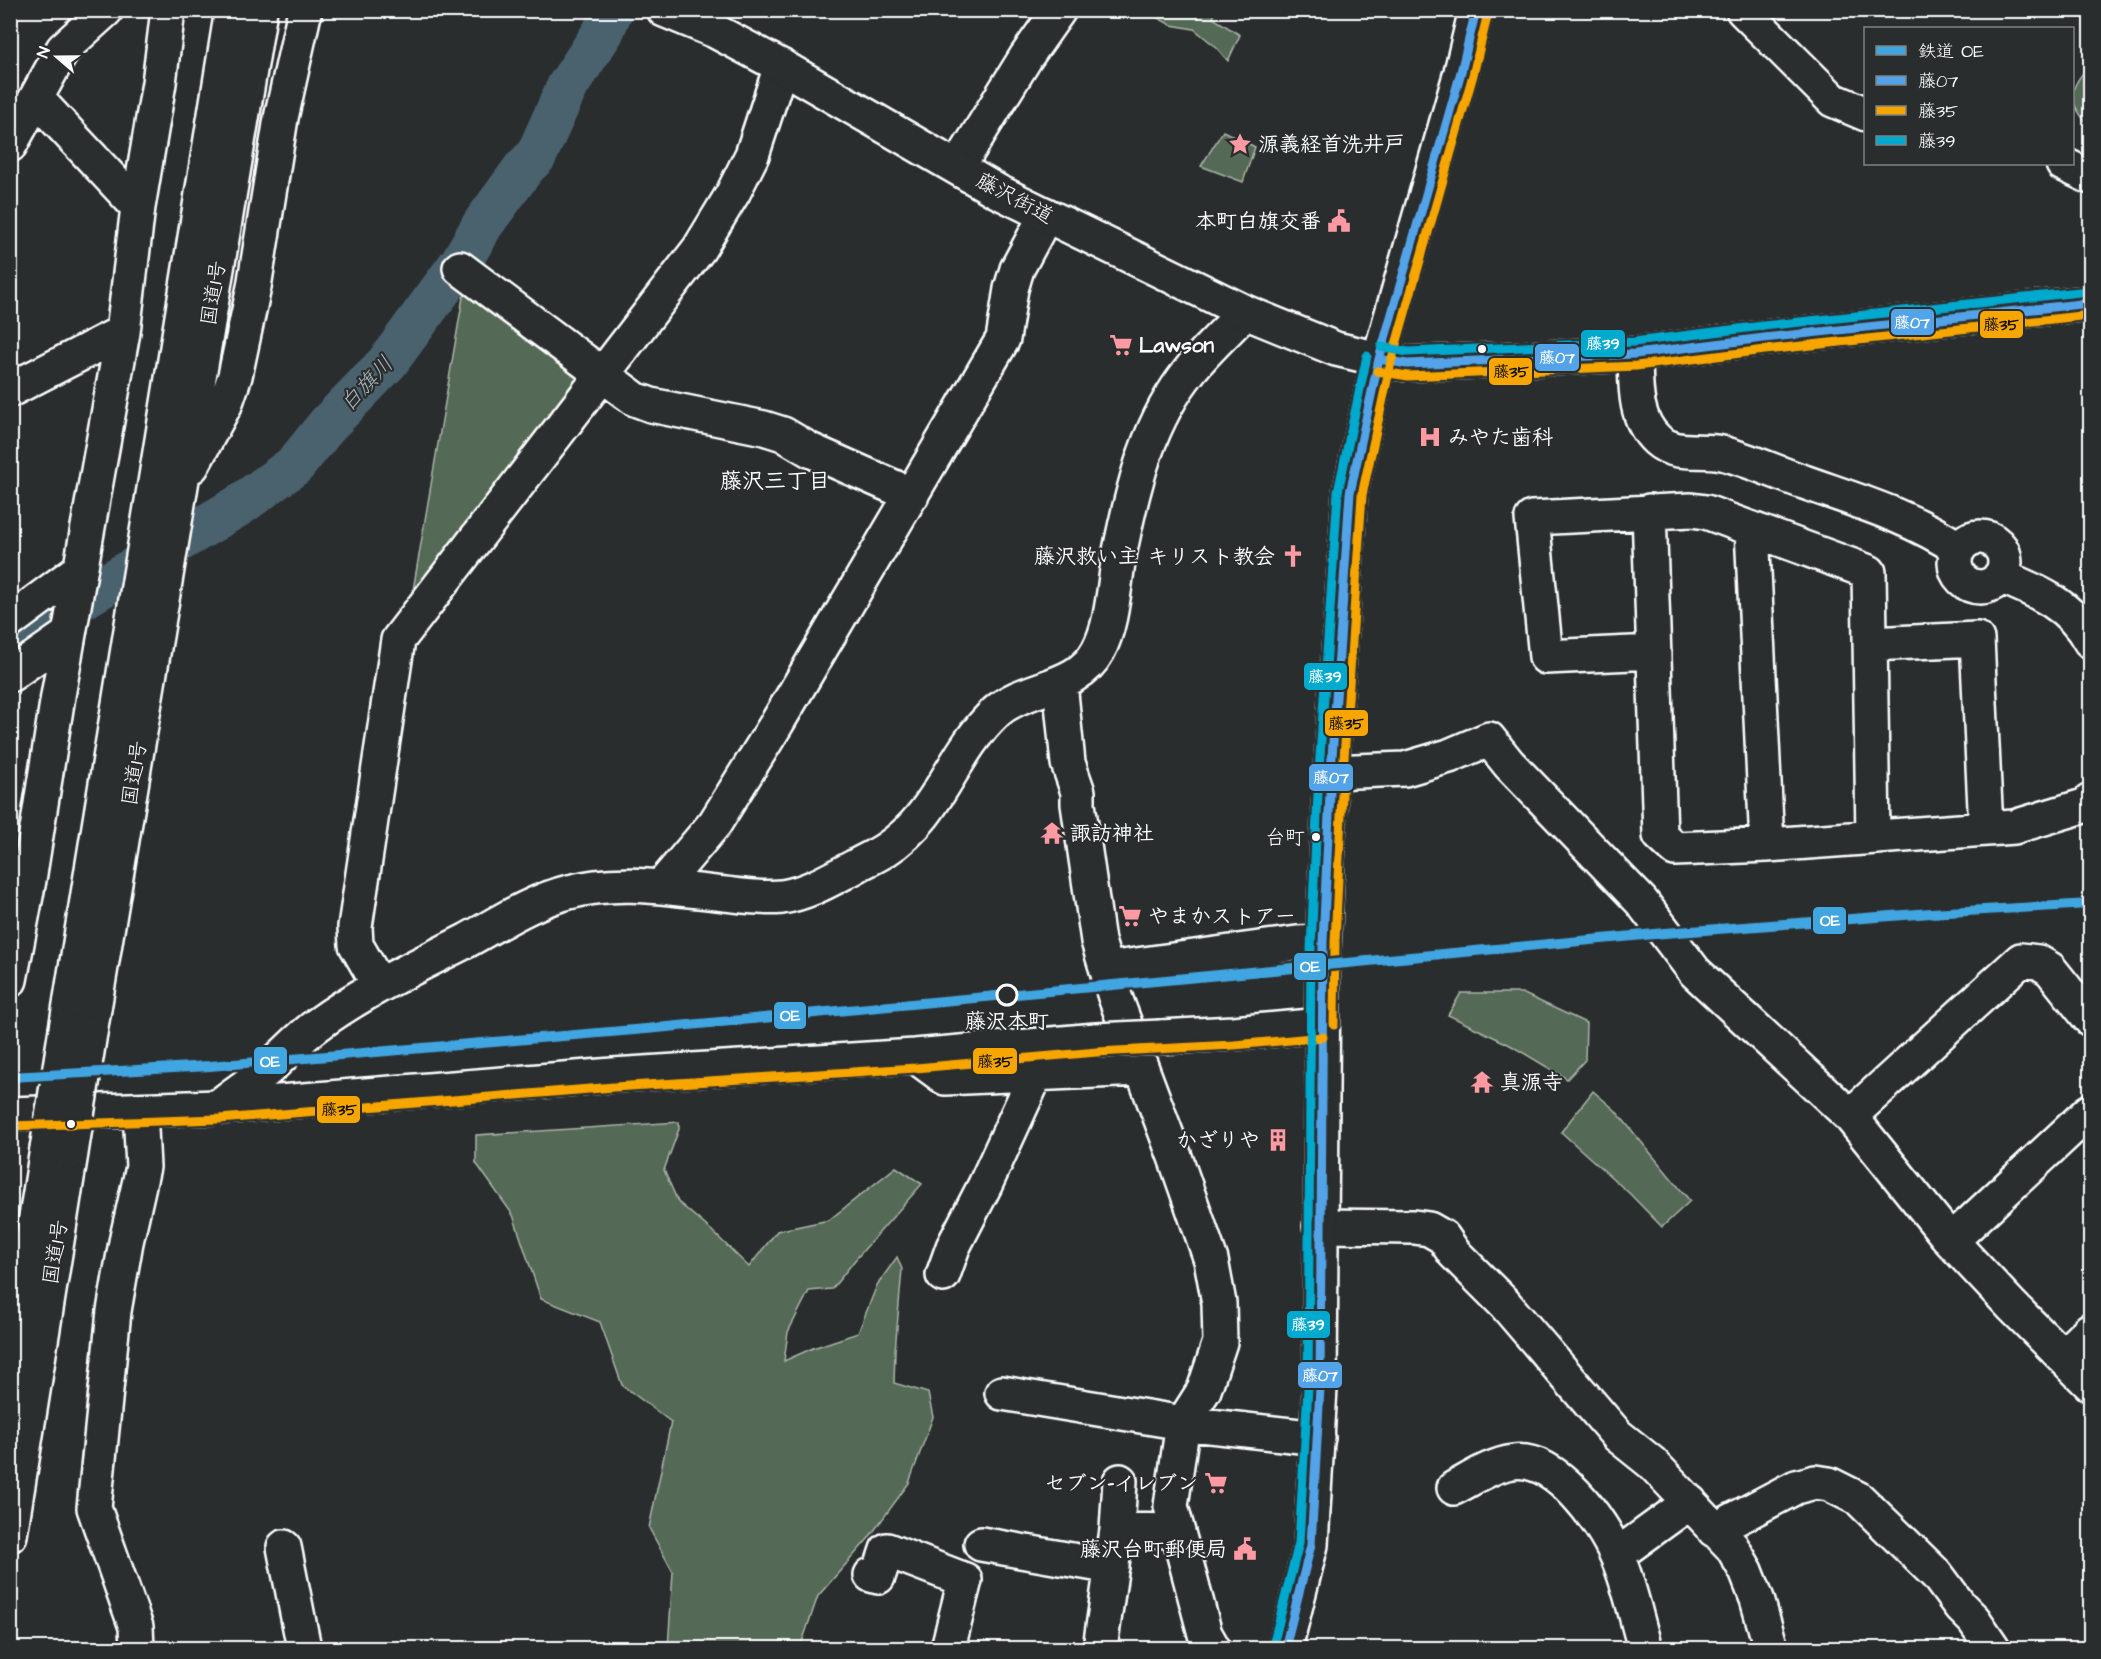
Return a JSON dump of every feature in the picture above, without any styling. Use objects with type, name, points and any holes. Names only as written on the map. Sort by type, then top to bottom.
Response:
[{"type":"main road","points":[[10,145],[63,49],[106,10]]},
{"type":"main road","points":[[11,978],[80,569],[123,332],[138,207],[159,82],[168,10]]},
{"type":"main road","name":"国道1号","points":[[10,1535],[59,1151],[232,10]]},
{"type":"main road","name":"国道1号","points":[[78,1031],[181,485],[260,10]]},
{"type":"main road","points":[[181,485],[217,422],[235,376],[254,287],[281,118],[305,10]]},
{"type":"main road","name":"藤沢街道","points":[[664,10],[715,31],[781,66],[997,190],[1245,312],[1336,349],[1407,364],[1635,354],[2091,303]]},
{"type":"main road","points":[[958,167],[1026,57],[1059,10]]},
{"type":"main road","points":[[1285,1648],[1311,1545],[1318,1438],[1323,946],[1331,772],[1350,493],[1378,358],[1448,117],[1476,10]]},
{"type":"main road","points":[[1743,10],[1833,100],[1864,113]]},
{"type":"main road","points":[[379,985],[356,945],[355,927],[398,640],[699,249],[734,193],[752,155],[781,66]]},
{"type":"main road","points":[[36,98],[138,207]]},
{"type":"main road","points":[[2065,165],[2091,177]]},
{"type":"main road","points":[[661,887],[715,823],[1003,339],[1011,289],[1017,269],[1046,215]]},
{"type":"main road","points":[[460,268],[635,399],[783,434],[810,450],[912,495]]},
{"type":"main road","points":[[218,1107],[264,1072],[317,1025],[379,985],[531,906],[569,892],[610,885],[640,884],[751,897],[780,897],[805,892],[886,849],[917,824],[936,800],[967,745],[1000,709],[1028,694],[1060,683],[1083,669],[1098,651],[1109,620],[1117,565],[1136,479],[1148,442],[1164,410],[1190,369],[1245,312]]},
{"type":"main road","points":[[10,390],[123,332]]},
{"type":"main road","points":[[1635,354],[1637,401],[1645,426],[1657,440],[1672,449],[1724,453],[1909,520],[1959,549],[1956,565],[1959,573],[1971,584],[1990,581],[2040,593],[2062,606],[2082,625],[2091,641]]},
{"type":"main road","points":[[1649,511],[1660,835],[1675,849],[1767,845],[2014,827],[2087,805],[2091,801]]},
{"type":"main road","points":[[1654,652],[1546,657],[1532,518],[1649,511],[1706,512],[1869,572],[1873,837]]},
{"type":"main road","points":[[1752,529],[1767,845]]},
{"type":"main road","points":[[10,621],[80,569]]},
{"type":"main road","points":[[1986,829],[1977,639],[1990,581]]},
{"type":"main road","points":[[10,675],[69,634]]},
{"type":"main road","points":[[1871,644],[1977,639]]},
{"type":"main road","points":[[1060,683],[1068,763],[1078,792],[1098,941],[1115,997],[1211,1260],[1218,1303],[1220,1342],[1204,1390],[1183,1423],[1171,1506],[1205,1634],[1213,1648]]},
{"type":"main road","points":[[1331,772],[1405,769],[1449,756],[1489,739],[1509,764],[1641,901],[1695,972],[1850,1116],[1951,1241],[2012,1306],[2091,1383]]},
{"type":"main road","points":[[1107,969],[1297,943],[1323,946]]},
{"type":"main road","points":[[1850,1116],[2021,960],[2038,962],[2050,969],[2091,1019]]},
{"type":"main road","points":[[10,1114],[218,1107],[613,1075],[915,1056],[1096,1040],[1233,1033],[1322,1010]]},
{"type":"main road","points":[[915,1056],[945,1078],[1141,1069]]},
{"type":"main road","points":[[943,1275],[953,1247],[985,1185],[1036,1074]]},
{"type":"main road","points":[[137,1648],[136,1627],[94,1508],[114,1311],[126,1242],[143,1167],[140,1110]]},
{"type":"main road","points":[[1951,1241],[2091,1112]]},
{"type":"main road","name":"国道1号","points":[[10,1378],[59,1151]]},
{"type":"main road","points":[[1320,1226],[1414,1227],[1429,1229],[1443,1237],[1454,1253],[1504,1303],[1617,1435],[1652,1463],[1732,1547],[1746,1571],[1757,1599],[1771,1648]]},
{"type":"main road","points":[[2063,1356],[2091,1330]]},
{"type":"main road","points":[[1002,1393],[1183,1423],[1318,1438]]},
{"type":"main road","points":[[1454,1488],[1495,1466],[1514,1461],[1552,1472],[1581,1500],[1599,1524],[1617,1555],[1646,1648]]},
{"type":"main road","points":[[1100,1648],[1118,1530],[1119,1481]]},
{"type":"main road","points":[[1714,1530],[1796,1487],[1815,1482],[1829,1484],[1860,1499],[1914,1552],[1937,1575],[1960,1606],[1974,1620],[1993,1648]]},
{"type":"main road","points":[[1617,1555],[1690,1502]]},
{"type":"main road","points":[[1118,1530],[1177,1531]]},
{"type":"main road","points":[[981,1544],[1112,1566]]},
{"type":"main road","points":[[285,1546],[304,1648]]},
{"type":"main road","points":[[871,1575],[878,1576],[887,1550],[965,1580],[948,1648]]},
{"type":"green space","points":[[1117,11],[1216,11],[1213,18],[1240,35],[1228,61],[1215,46],[1194,29],[1171,25],[1149,13]]},
{"type":"green space","points":[[2090,65],[2090,127],[2074,103],[2074,89]]},
{"type":"green space","points":[[1223,131],[1255,147],[1243,182],[1201,166]]},
{"type":"green space","points":[[469,290],[585,378],[411,602],[463,297]]},
{"type":"green space","points":[[1461,993],[1522,993],[1586,1023],[1585,1060],[1567,1079],[1510,1045],[1448,1015]]},
{"type":"green space","points":[[1593,1091],[1615,1110],[1690,1201],[1662,1227],[1630,1194],[1561,1132]]},
{"type":"green space","points":[[679,1122],[679,1129],[664,1170],[678,1202],[749,1267],[777,1231],[829,1220],[896,1167],[922,1184],[832,1289],[809,1291],[788,1332],[784,1361],[813,1348],[858,1333],[877,1285],[897,1257],[902,1269],[894,1383],[928,1393],[933,1417],[909,1483],[868,1539],[818,1596],[800,1648],[668,1648],[673,1572],[649,1528],[671,1422],[622,1385],[600,1322],[541,1299],[513,1215],[476,1163],[476,1135]]},
{"type":"waterway","name":"白旗川","points":[[10,648],[50,618],[240,505],[295,465],[329,423],[387,363],[461,262],[483,224],[524,168],[536,156],[567,87],[603,32],[612,10]]},
{"type":"rail line","name":"OE","points":[[10,1077],[210,1066],[646,1029],[1665,933],[1931,913],[2090,904]]},
{"type":"transit line","name":"藤07","points":[[1285,1648],[1311,1545],[1320,1388],[1323,942],[1331,772],[1350,493],[1379,359],[1461,72],[1476,10]]},
{"type":"transit line","name":"藤35","points":[[1334,1025],[1335,942],[1343,773],[1362,495],[1391,362],[1473,75],[1488,13]]},
{"type":"transit line","name":"藤39","points":[[1381,347],[1408,352],[1634,342],[2089,291]]},
{"type":"transit line","name":"藤07","points":[[1379,359],[1407,364],[1635,354],[2090,303]]},
{"type":"transit line","name":"藤35","points":[[1377,371],[1408,376],[1636,366],[2090,315]]},
{"type":"transit line","name":"藤39","points":[[1273,1645],[1299,1543],[1308,1388],[1311,949],[1319,771],[1338,492],[1367,356]]},
{"type":"transit line","name":"藤35","points":[[10,1126],[219,1119],[614,1087],[916,1068],[1097,1052],[1234,1045],[1323,1037]]},
{"type":"place","name":"源義経首洗井戸","points":[[1240,144]]},
{"type":"place","name":"本町白旗交番","points":[[1339,221]]},
{"type":"place","name":"Lawson","points":[[1121,345]]},
{"type":"place","name":"みやた歯科","points":[[1430,437]]},
{"type":"place","name":"藤沢救い主 キリスト教会","points":[[1293,556]]},
{"type":"place","name":"諏訪神社","points":[[1052,833]]},
{"type":"place","name":"台町","points":[[1316,837]]},
{"type":"place","name":"やまかストアー","points":[[1130,916]]},
{"type":"place","name":"藤沢本町","points":[[1007,995]]},
{"type":"place","name":"真源寺","points":[[1482,1082]]},
{"type":"place","name":"かざりや","points":[[1278,1140]]},
{"type":"place","name":"セブン-イレブン","points":[[1216,1483]]},
{"type":"place","name":"藤沢台町郵便局","points":[[1245,1549]]},
{"type":"district","name":"藤沢三丁目","points":[[775,480]]}]
